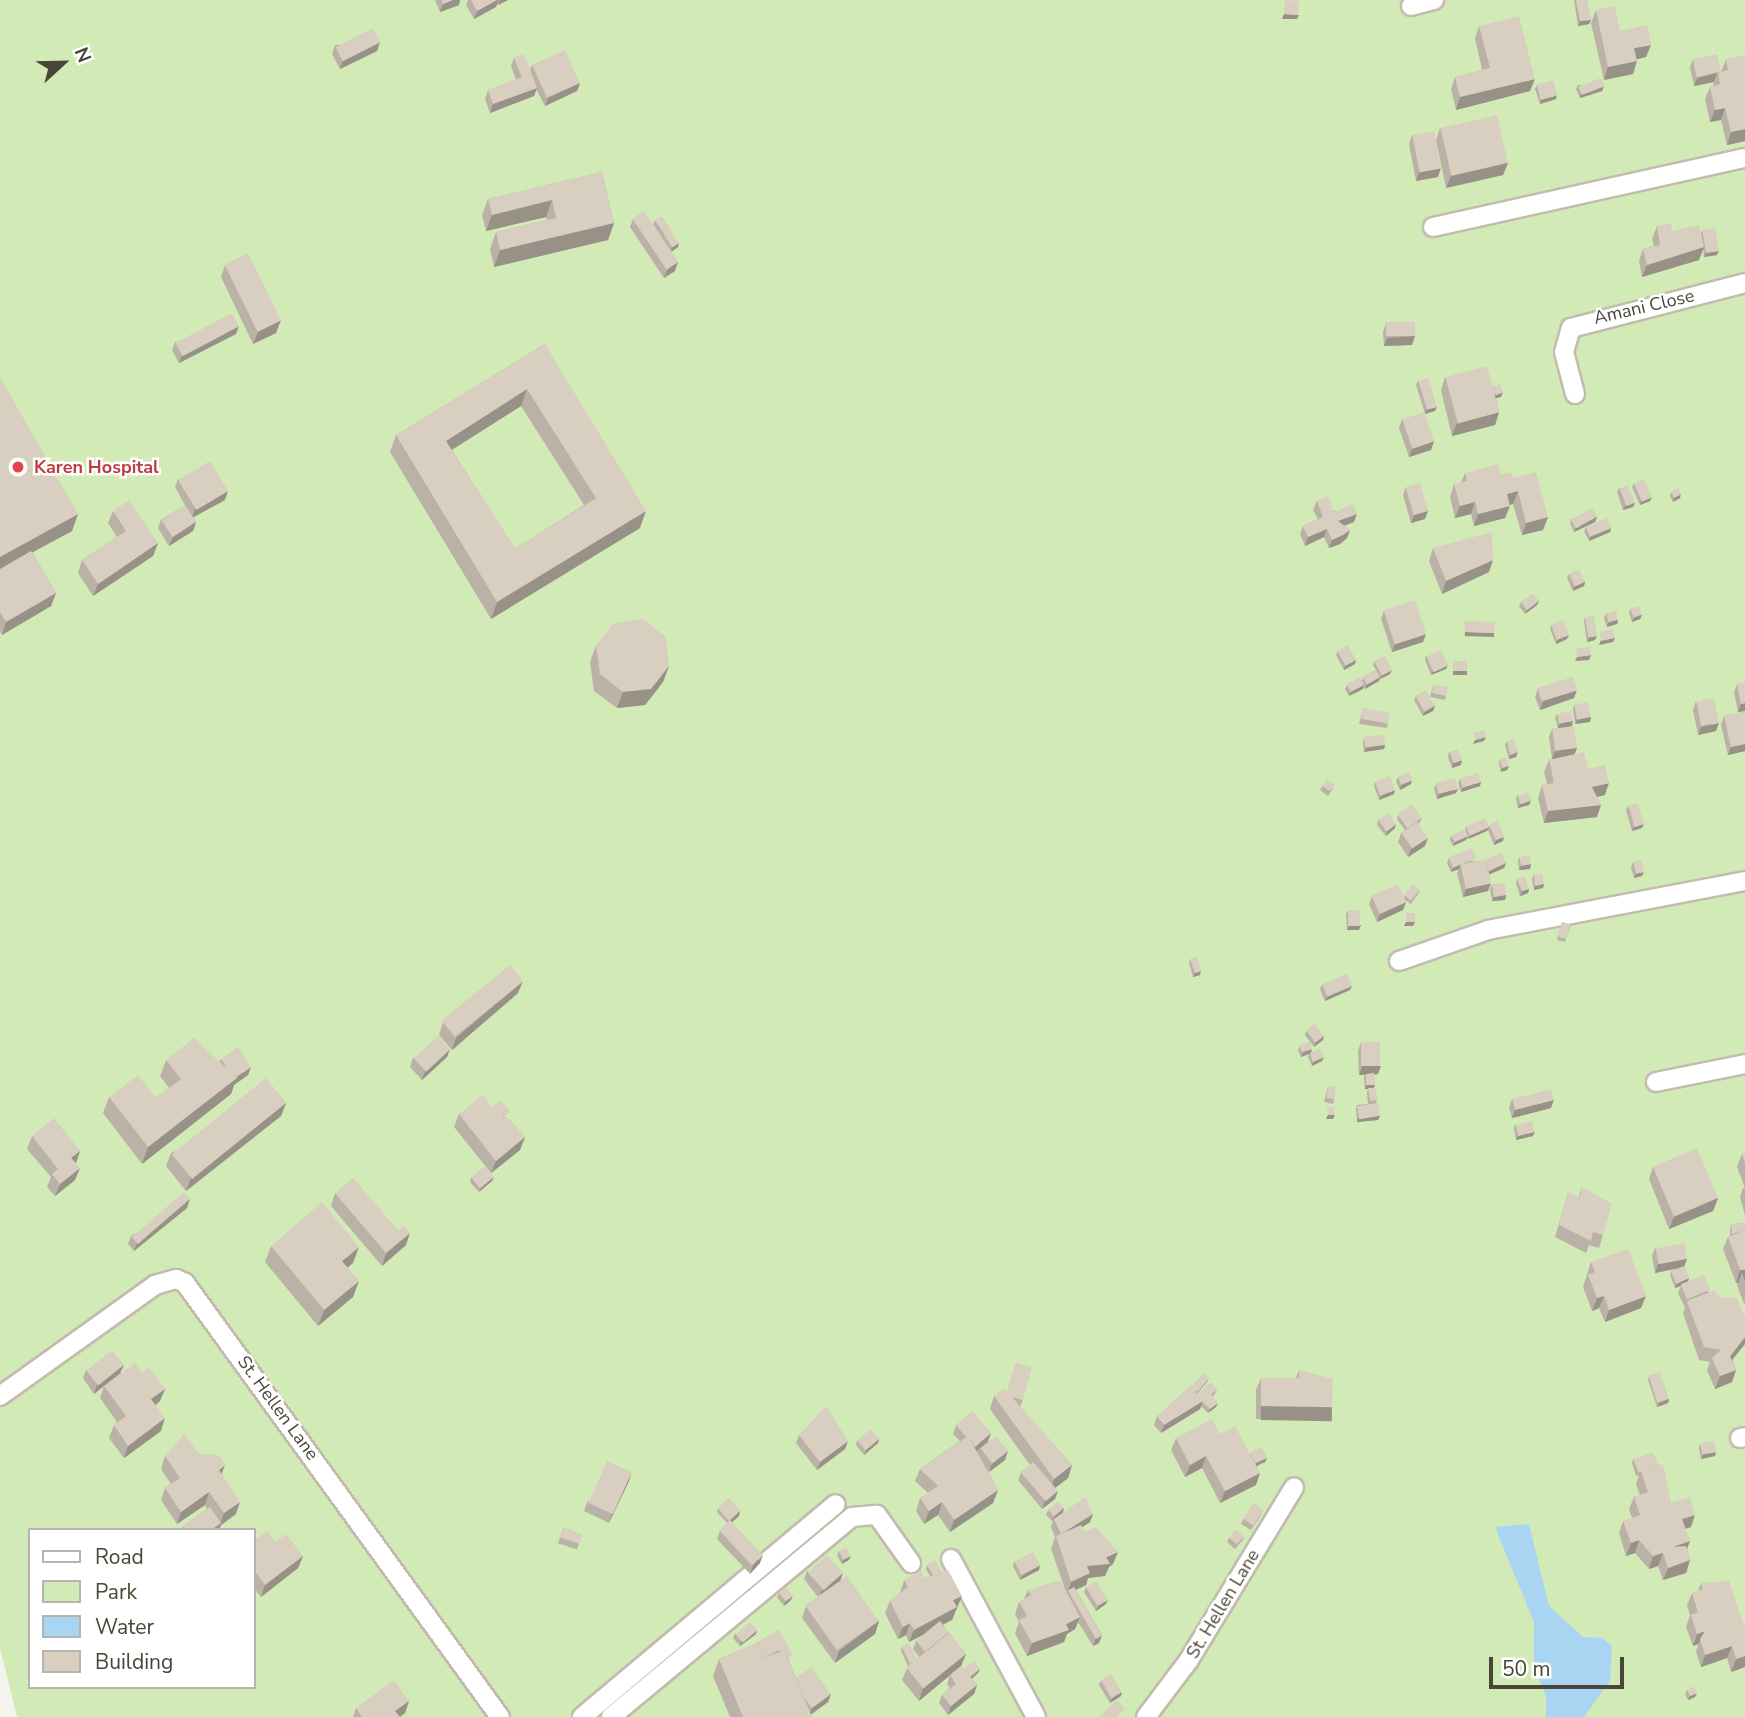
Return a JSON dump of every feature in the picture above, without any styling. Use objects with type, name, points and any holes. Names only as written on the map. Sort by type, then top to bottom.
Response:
[{"type":"street","points":[[1410,6],[1434,0]]},
{"type":"street","points":[[1433,227],[1745,158]]},
{"type":"street","name":"Amani Close","points":[[1575,394],[1564,352],[1571,328],[1745,283]]},
{"type":"street","points":[[1399,961],[1488,930],[1745,881]]},
{"type":"street","points":[[1656,1083],[1745,1064]]},
{"type":"street","name":"St. Hellen Lane","points":[[0,1396],[155,1285],[176,1279],[185,1283],[500,1717]]},
{"type":"street","name":"St. Hellen Lane","points":[[1146,1717],[1189,1660],[1294,1487]]},
{"type":"street","points":[[582,1717],[836,1504]]},
{"type":"street","points":[[611,1717],[852,1517],[877,1514],[911,1563]]},
{"type":"street","points":[[951,1559],[1036,1717]]},
{"type":"green space","points":[[0,0],[1745,0],[1745,1717],[17,1717],[0,1648]]},
{"type":"water","points":[[1529,1524],[1549,1606],[1583,1637],[1602,1638],[1612,1646],[1610,1681],[1584,1717],[1546,1717],[1546,1696],[1534,1669],[1534,1622],[1495,1527]]},
{"type":"building","points":[[471,0],[497,0],[477,11]]},
{"type":"building","points":[[1285,0],[1299,1],[1298,15],[1284,14]]},
{"type":"building","points":[[1576,0],[1587,0],[1591,20],[1580,21]]},
{"type":"building","points":[[1615,6],[1620,31],[1647,25],[1651,45],[1634,48],[1637,61],[1608,67],[1596,10]]},
{"type":"building","points":[[1519,16],[1535,79],[1460,97],[1455,77],[1490,68],[1479,26]]},
{"type":"building","points":[[373,28],[380,42],[343,61],[336,47]]},
{"type":"building","points":[[565,50],[580,83],[547,98],[532,65]]},
{"type":"building","points":[[524,54],[537,88],[493,104],[488,90],[522,77],[514,58]]},
{"type":"building","points":[[1717,54],[1721,72],[1697,77],[1693,60]]},
{"type":"building","points":[[1745,55],[1745,129],[1731,132],[1725,108],[1715,110],[1710,87],[1720,84],[1718,73],[1728,70],[1726,59]]},
{"type":"building","points":[[1601,78],[1604,86],[1582,95],[1579,87]]},
{"type":"building","points":[[1553,80],[1557,95],[1541,100],[1537,84]]},
{"type":"building","points":[[1497,115],[1508,163],[1452,176],[1440,128]]},
{"type":"building","points":[[1434,131],[1441,168],[1420,172],[1412,135]]},
{"type":"building","points":[[602,172],[614,223],[500,250],[496,232],[556,218],[552,200],[492,215],[488,199]]},
{"type":"building","points":[[644,211],[678,262],[667,269],[632,219]]},
{"type":"building","points":[[662,216],[679,243],[672,247],[655,220]]},
{"type":"building","points":[[1671,223],[1672,231],[1699,225],[1704,247],[1647,265],[1643,249],[1660,245],[1657,226]]},
{"type":"building","points":[[1715,228],[1719,251],[1706,253],[1702,230]]},
{"type":"building","points":[[248,253],[281,320],[258,332],[225,264]]},
{"type":"building","points":[[232,313],[239,326],[183,356],[175,343]]},
{"type":"building","points":[[1386,322],[1415,322],[1415,336],[1386,336]]},
{"type":"building","points":[[545,344],[646,511],[497,602],[396,435]],"holes":[[[527,389],[596,498],[515,549],[446,441]]]},
{"type":"building","points":[[1487,366],[1499,412],[1458,423],[1445,377]]},
{"type":"building","name":"Karen Hospital","points":[[0,377],[78,514],[0,557]]},
{"type":"building","points":[[1428,378],[1437,407],[1427,410],[1418,381]]},
{"type":"building","points":[[1500,384],[1503,392],[1496,395],[1493,387]]},
{"type":"building","points":[[1424,412],[1434,441],[1412,449],[1402,419]]},
{"type":"building","points":[[210,461],[228,491],[196,510],[178,480]]},
{"type":"building","points":[[1498,464],[1501,475],[1511,472],[1513,478],[1536,472],[1548,517],[1526,523],[1518,491],[1507,494],[1510,506],[1478,514],[1475,502],[1460,506],[1454,484],[1467,481],[1465,473]]},
{"type":"building","points":[[1644,479],[1652,497],[1642,502],[1634,483]]},
{"type":"building","points":[[1420,483],[1428,511],[1414,515],[1406,487]]},
{"type":"building","points":[[1628,485],[1635,503],[1626,506],[1620,488]]},
{"type":"building","points":[[1678,488],[1681,494],[1674,498],[1671,492]]},
{"type":"building","points":[[1328,496],[1334,512],[1353,504],[1357,514],[1338,521],[1350,530],[1332,540],[1327,529],[1308,537],[1303,526],[1323,517],[1317,501]]},
{"type":"building","points":[[129,500],[158,543],[98,584],[82,560],[126,531],[113,511]]},
{"type":"building","points":[[185,505],[196,522],[172,537],[162,520]]},
{"type":"building","points":[[1592,508],[1597,517],[1576,528],[1571,520]]},
{"type":"building","points":[[1607,518],[1611,528],[1590,537],[1586,527]]},
{"type":"building","points":[[1492,532],[1493,560],[1446,581],[1433,548]]},
{"type":"building","points":[[31,551],[56,593],[6,622],[0,612],[0,569]]},
{"type":"building","points":[[1579,569],[1585,582],[1575,586],[1569,574]]},
{"type":"building","points":[[1533,593],[1539,601],[1527,610],[1521,602]]},
{"type":"building","points":[[1415,600],[1426,634],[1395,644],[1384,610]]},
{"type":"building","points":[[1639,606],[1642,615],[1633,617],[1630,609]]},
{"type":"building","points":[[1616,611],[1618,620],[1608,622],[1606,613]]},
{"type":"building","points":[[1594,616],[1597,636],[1588,637],[1585,617]]},
{"type":"building","points":[[643,619],[666,637],[669,666],[651,689],[623,692],[600,674],[596,645],[614,623]]},
{"type":"building","points":[[1563,620],[1569,635],[1557,640],[1551,625]]},
{"type":"building","points":[[1465,621],[1495,622],[1495,633],[1465,632]]},
{"type":"building","points":[[1613,629],[1615,638],[1601,641],[1599,632]]},
{"type":"building","points":[[1348,645],[1356,660],[1345,666],[1337,651]]},
{"type":"building","points":[[1590,647],[1591,655],[1577,657],[1576,649]]},
{"type":"building","points":[[1441,650],[1448,665],[1434,672],[1426,657]]},
{"type":"building","points":[[1385,656],[1392,670],[1382,676],[1374,661]]},
{"type":"building","points":[[1453,661],[1467,661],[1467,671],[1453,671]]},
{"type":"building","points":[[1376,670],[1380,677],[1367,684],[1363,678]]},
{"type":"building","points":[[1360,677],[1364,685],[1351,692],[1347,684]]},
{"type":"building","points":[[1573,677],[1577,690],[1542,701],[1538,688]]},
{"type":"building","points":[[1745,682],[1745,703],[1741,704],[1737,684]]},
{"type":"building","points":[[1433,685],[1448,687],[1446,696],[1432,693]]},
{"type":"building","points":[[1426,690],[1435,706],[1424,712],[1416,696]]},
{"type":"building","points":[[1714,698],[1719,723],[1701,726],[1696,701]]},
{"type":"building","points":[[1588,702],[1591,717],[1577,719],[1574,705]]},
{"type":"building","points":[[1363,708],[1390,713],[1388,724],[1361,719]]},
{"type":"building","points":[[1571,711],[1573,721],[1559,723],[1557,714]]},
{"type":"building","points":[[1745,712],[1745,744],[1731,747],[1724,716]]},
{"type":"building","points":[[1574,726],[1577,748],[1555,751],[1552,729]]},
{"type":"building","points":[[1484,730],[1486,737],[1475,740],[1473,733]]},
{"type":"building","points":[[1384,735],[1385,745],[1365,747],[1364,737]]},
{"type":"building","points":[[1514,739],[1518,752],[1510,755],[1507,741]]},
{"type":"building","points":[[1458,749],[1462,760],[1454,763],[1450,752]]},
{"type":"building","points":[[1584,752],[1588,769],[1605,765],[1609,783],[1592,787],[1601,805],[1548,811],[1542,785],[1554,783],[1549,760]]},
{"type":"building","points":[[1506,757],[1509,766],[1502,768],[1500,759]]},
{"type":"building","points":[[1409,772],[1412,780],[1401,785],[1398,776]]},
{"type":"building","points":[[1478,773],[1481,782],[1463,787],[1460,779]]},
{"type":"building","points":[[1390,776],[1395,790],[1380,796],[1375,781]]},
{"type":"building","points":[[1455,778],[1458,789],[1439,794],[1436,783]]},
{"type":"building","points":[[1327,779],[1335,785],[1330,791],[1322,786]]},
{"type":"building","points":[[1528,792],[1531,800],[1521,804],[1518,796]]},
{"type":"building","points":[[1638,803],[1644,824],[1634,827],[1628,806]]},
{"type":"building","points":[[1412,804],[1422,818],[1407,828],[1397,815]]},
{"type":"building","points":[[1388,813],[1396,824],[1387,831],[1378,820]]},
{"type":"building","points":[[1485,818],[1489,827],[1470,836],[1466,827]]},
{"type":"building","points":[[1498,821],[1504,837],[1496,840],[1489,825]]},
{"type":"building","points":[[1417,822],[1428,838],[1412,848],[1401,833]]},
{"type":"building","points":[[1465,829],[1468,836],[1455,842],[1451,836]]},
{"type":"building","points":[[1472,848],[1476,858],[1453,868],[1449,857]]},
{"type":"building","points":[[1501,853],[1506,863],[1489,871],[1486,859]]},
{"type":"building","points":[[1529,855],[1531,864],[1521,866],[1519,857]]},
{"type":"building","points":[[1486,859],[1491,883],[1466,889],[1461,864]]},
{"type":"building","points":[[1641,860],[1644,872],[1636,874],[1633,862]]},
{"type":"building","points":[[1542,874],[1544,884],[1535,886],[1534,875]]},
{"type":"building","points":[[1525,876],[1529,889],[1522,891],[1517,879]]},
{"type":"building","points":[[1505,883],[1506,895],[1494,897],[1492,884]]},
{"type":"building","points":[[1398,884],[1406,902],[1380,914],[1372,896]]},
{"type":"building","points":[[1413,884],[1420,890],[1411,900],[1404,895]]},
{"type":"building","points":[[1348,910],[1360,910],[1360,926],[1348,926]]},
{"type":"building","points":[[1406,913],[1415,913],[1415,922],[1406,922]]},
{"type":"building","points":[[1562,922],[1571,925],[1566,939],[1557,936]]},
{"type":"building","points":[[1197,957],[1201,971],[1195,973],[1190,959]]},
{"type":"building","points":[[510,965],[523,981],[455,1037],[442,1020]]},
{"type":"building","points":[[1347,974],[1352,986],[1327,997],[1322,985]]},
{"type":"building","points":[[1315,1024],[1324,1036],[1315,1043],[1306,1031]]},
{"type":"building","points":[[438,1036],[450,1049],[426,1072],[414,1059]]},
{"type":"building","points":[[194,1038],[237,1078],[148,1147],[109,1097],[138,1075],[156,1098],[181,1079],[166,1060]]},
{"type":"building","points":[[1310,1042],[1312,1049],[1301,1052],[1299,1045]]},
{"type":"building","points":[[1361,1042],[1380,1042],[1380,1066],[1361,1066]]},
{"type":"building","points":[[238,1047],[251,1067],[236,1077],[221,1059]]},
{"type":"building","points":[[1320,1049],[1324,1057],[1313,1062],[1310,1053]]},
{"type":"building","points":[[1374,1073],[1375,1085],[1366,1085],[1366,1074]]},
{"type":"building","points":[[266,1078],[286,1103],[192,1179],[172,1154]]},
{"type":"building","points":[[1328,1086],[1336,1087],[1334,1099],[1327,1098]]},
{"type":"building","points":[[1368,1088],[1376,1088],[1377,1100],[1370,1101]]},
{"type":"building","points":[[1551,1089],[1554,1100],[1515,1110],[1512,1099]]},
{"type":"building","points":[[483,1095],[492,1107],[501,1100],[510,1112],[502,1118],[510,1119],[525,1137],[496,1161],[459,1114]]},
{"type":"building","points":[[1378,1103],[1380,1116],[1359,1119],[1357,1106]]},
{"type":"building","points":[[1327,1107],[1334,1107],[1335,1115],[1328,1115]]},
{"type":"building","points":[[54,1118],[80,1151],[71,1158],[80,1168],[60,1184],[52,1174],[58,1169],[32,1136]]},
{"type":"building","points":[[1532,1121],[1535,1132],[1518,1136],[1516,1125]]},
{"type":"building","points":[[1697,1148],[1718,1198],[1674,1216],[1653,1167]]},
{"type":"building","points":[[485,1166],[494,1177],[480,1188],[471,1177]]},
{"type":"building","points":[[353,1178],[398,1230],[404,1226],[410,1233],[386,1253],[335,1193]]},
{"type":"building","points":[[1582,1187],[1612,1204],[1603,1235],[1593,1232],[1591,1241],[1559,1225],[1568,1193],[1580,1197]]},
{"type":"building","points":[[184,1192],[190,1199],[138,1244],[132,1237]]},
{"type":"building","points":[[322,1202],[359,1247],[342,1261],[359,1281],[324,1310],[271,1246]]},
{"type":"building","points":[[1745,1223],[1745,1230],[1732,1234],[1731,1224]]},
{"type":"building","points":[[1745,1230],[1745,1270],[1740,1270],[1728,1237]]},
{"type":"building","points":[[1684,1243],[1687,1259],[1659,1264],[1656,1249]]},
{"type":"building","points":[[1628,1249],[1646,1296],[1609,1310],[1604,1296],[1597,1298],[1588,1275],[1595,1272],[1591,1262]]},
{"type":"building","points":[[1684,1266],[1689,1278],[1676,1283],[1671,1271]]},
{"type":"building","points":[[1704,1275],[1710,1290],[1687,1299],[1681,1284]]},
{"type":"building","points":[[1715,1290],[1718,1297],[1737,1298],[1745,1318],[1745,1337],[1730,1356],[1736,1370],[1720,1376],[1712,1358],[1721,1350],[1704,1347],[1687,1301]]},
{"type":"building","points":[[112,1350],[124,1365],[98,1386],[86,1371]]},
{"type":"building","points":[[135,1363],[142,1373],[149,1367],[165,1389],[151,1399],[165,1418],[128,1446],[114,1425],[126,1416],[104,1386]]},
{"type":"building","points":[[1016,1363],[1032,1367],[1023,1400],[1011,1397],[1007,1392]]},
{"type":"building","points":[[1299,1370],[1333,1379],[1332,1407],[1261,1406],[1261,1378],[1299,1378]]},
{"type":"building","points":[[1660,1372],[1669,1399],[1657,1402],[1649,1376]]},
{"type":"building","points":[[1203,1373],[1209,1378],[1198,1392],[1191,1387]]},
{"type":"building","points":[[1211,1382],[1217,1390],[1211,1394],[1218,1403],[1210,1409],[1197,1394]]},
{"type":"building","points":[[1191,1385],[1203,1401],[1164,1425],[1157,1416]]},
{"type":"building","points":[[1004,1388],[1072,1465],[1054,1479],[994,1396]]},
{"type":"building","points":[[826,1406],[848,1441],[820,1462],[799,1435]]},
{"type":"building","points":[[972,1411],[991,1433],[975,1447],[956,1425]]},
{"type":"building","points":[[1212,1419],[1220,1434],[1235,1426],[1260,1473],[1225,1491],[1206,1456],[1190,1465],[1176,1438]]},
{"type":"building","points":[[871,1429],[879,1439],[865,1450],[857,1440]]},
{"type":"building","points":[[184,1434],[199,1454],[218,1455],[225,1465],[219,1470],[240,1502],[224,1513],[209,1492],[181,1512],[165,1488],[180,1478],[165,1456]]},
{"type":"building","points":[[968,1436],[998,1490],[954,1520],[942,1502],[929,1511],[920,1498],[938,1486],[920,1469]]},
{"type":"building","points":[[996,1436],[1008,1451],[992,1463],[980,1449]]},
{"type":"building","points":[[1714,1441],[1716,1452],[1702,1454],[1700,1443]]},
{"type":"building","points":[[1262,1447],[1267,1458],[1255,1463],[1250,1452]]},
{"type":"building","points":[[1653,1452],[1658,1465],[1638,1473],[1633,1460]]},
{"type":"building","points":[[607,1461],[632,1472],[613,1514],[588,1503]]},
{"type":"building","points":[[1033,1462],[1058,1491],[1046,1501],[1021,1472]]},
{"type":"building","points":[[1663,1464],[1671,1503],[1690,1497],[1695,1515],[1682,1519],[1690,1541],[1673,1547],[1686,1546],[1690,1560],[1668,1568],[1663,1553],[1653,1556],[1639,1540],[1631,1543],[1623,1521],[1640,1515],[1634,1497],[1648,1492],[1641,1471]]},
{"type":"building","points":[[1085,1497],[1093,1514],[1061,1534],[1054,1519]]},
{"type":"building","points":[[729,1498],[740,1511],[728,1521],[718,1508]]},
{"type":"building","points":[[1058,1501],[1064,1508],[1054,1516],[1048,1510]]},
{"type":"building","points":[[1254,1503],[1264,1510],[1253,1525],[1243,1519]]},
{"type":"building","points":[[210,1507],[221,1523],[214,1528],[183,1526]]},
{"type":"building","points":[[730,1520],[763,1555],[752,1565],[719,1530]]},
{"type":"building","points":[[1081,1525],[1085,1532],[1096,1527],[1118,1552],[1106,1557],[1110,1564],[1087,1566],[1090,1573],[1071,1582],[1056,1536]]},
{"type":"building","points":[[563,1528],[582,1534],[579,1544],[560,1538]]},
{"type":"building","points":[[1236,1529],[1244,1536],[1237,1545],[1229,1537]]},
{"type":"building","points":[[267,1531],[276,1542],[286,1534],[303,1556],[265,1585],[256,1573],[256,1539]]},
{"type":"building","points":[[846,1547],[851,1556],[843,1560],[839,1551]]},
{"type":"building","points":[[1033,1552],[1040,1565],[1022,1575],[1014,1562]]},
{"type":"building","points":[[827,1555],[843,1573],[824,1590],[808,1572]]},
{"type":"building","points":[[935,1560],[942,1572],[933,1575],[927,1565]]},
{"type":"building","points":[[948,1570],[962,1596],[953,1600],[957,1607],[914,1630],[910,1623],[903,1627],[890,1601],[908,1587],[904,1580],[921,1571],[924,1578]]},
{"type":"building","points":[[847,1576],[879,1621],[837,1650],[805,1605]]},
{"type":"building","points":[[1060,1580],[1080,1617],[1066,1624],[1069,1630],[1032,1643],[1019,1620],[1027,1616],[1019,1602],[1031,1595],[1028,1590]]},
{"type":"building","points":[[1096,1581],[1108,1600],[1097,1606],[1086,1587]]},
{"type":"building","points":[[1729,1581],[1745,1625],[1745,1656],[1736,1659],[1732,1646],[1705,1655],[1700,1639],[1705,1631],[1697,1634],[1691,1615],[1698,1612],[1692,1593],[1703,1589],[1701,1583]]},
{"type":"building","points":[[786,1587],[793,1596],[786,1601],[779,1593]]},
{"type":"building","points":[[1074,1587],[1102,1635],[1096,1639],[1068,1590]]},
{"type":"building","points":[[940,1621],[949,1632],[925,1651],[916,1641]]},
{"type":"building","points":[[750,1622],[757,1630],[743,1643],[736,1634]]},
{"type":"building","points":[[779,1630],[793,1655],[788,1658],[784,1650],[779,1650],[764,1658],[758,1643],[755,1644]]},
{"type":"building","points":[[949,1633],[966,1654],[923,1689],[906,1668]]},
{"type":"building","points":[[758,1643],[764,1658],[784,1650],[812,1717],[743,1717],[719,1659]]},
{"type":"building","points":[[909,1643],[917,1660],[910,1664],[902,1646]]},
{"type":"building","points":[[974,1661],[980,1669],[970,1677],[964,1669]]},
{"type":"building","points":[[961,1666],[977,1685],[951,1706],[942,1695],[956,1684],[950,1675]]},
{"type":"building","points":[[811,1667],[831,1694],[812,1708],[804,1698],[796,1678]]},
{"type":"building","points":[[1111,1674],[1122,1692],[1112,1698],[1101,1680]]},
{"type":"building","points":[[394,1680],[409,1701],[395,1711],[400,1717],[362,1717],[356,1708]]},
{"type":"building","points":[[1694,1686],[1697,1693],[1690,1696],[1687,1690]]},
{"type":"building","points":[[1117,1700],[1125,1709],[1116,1717],[1099,1717]]},
{"type":"place","name":"Karen Hospital","points":[[18,467]]}]
